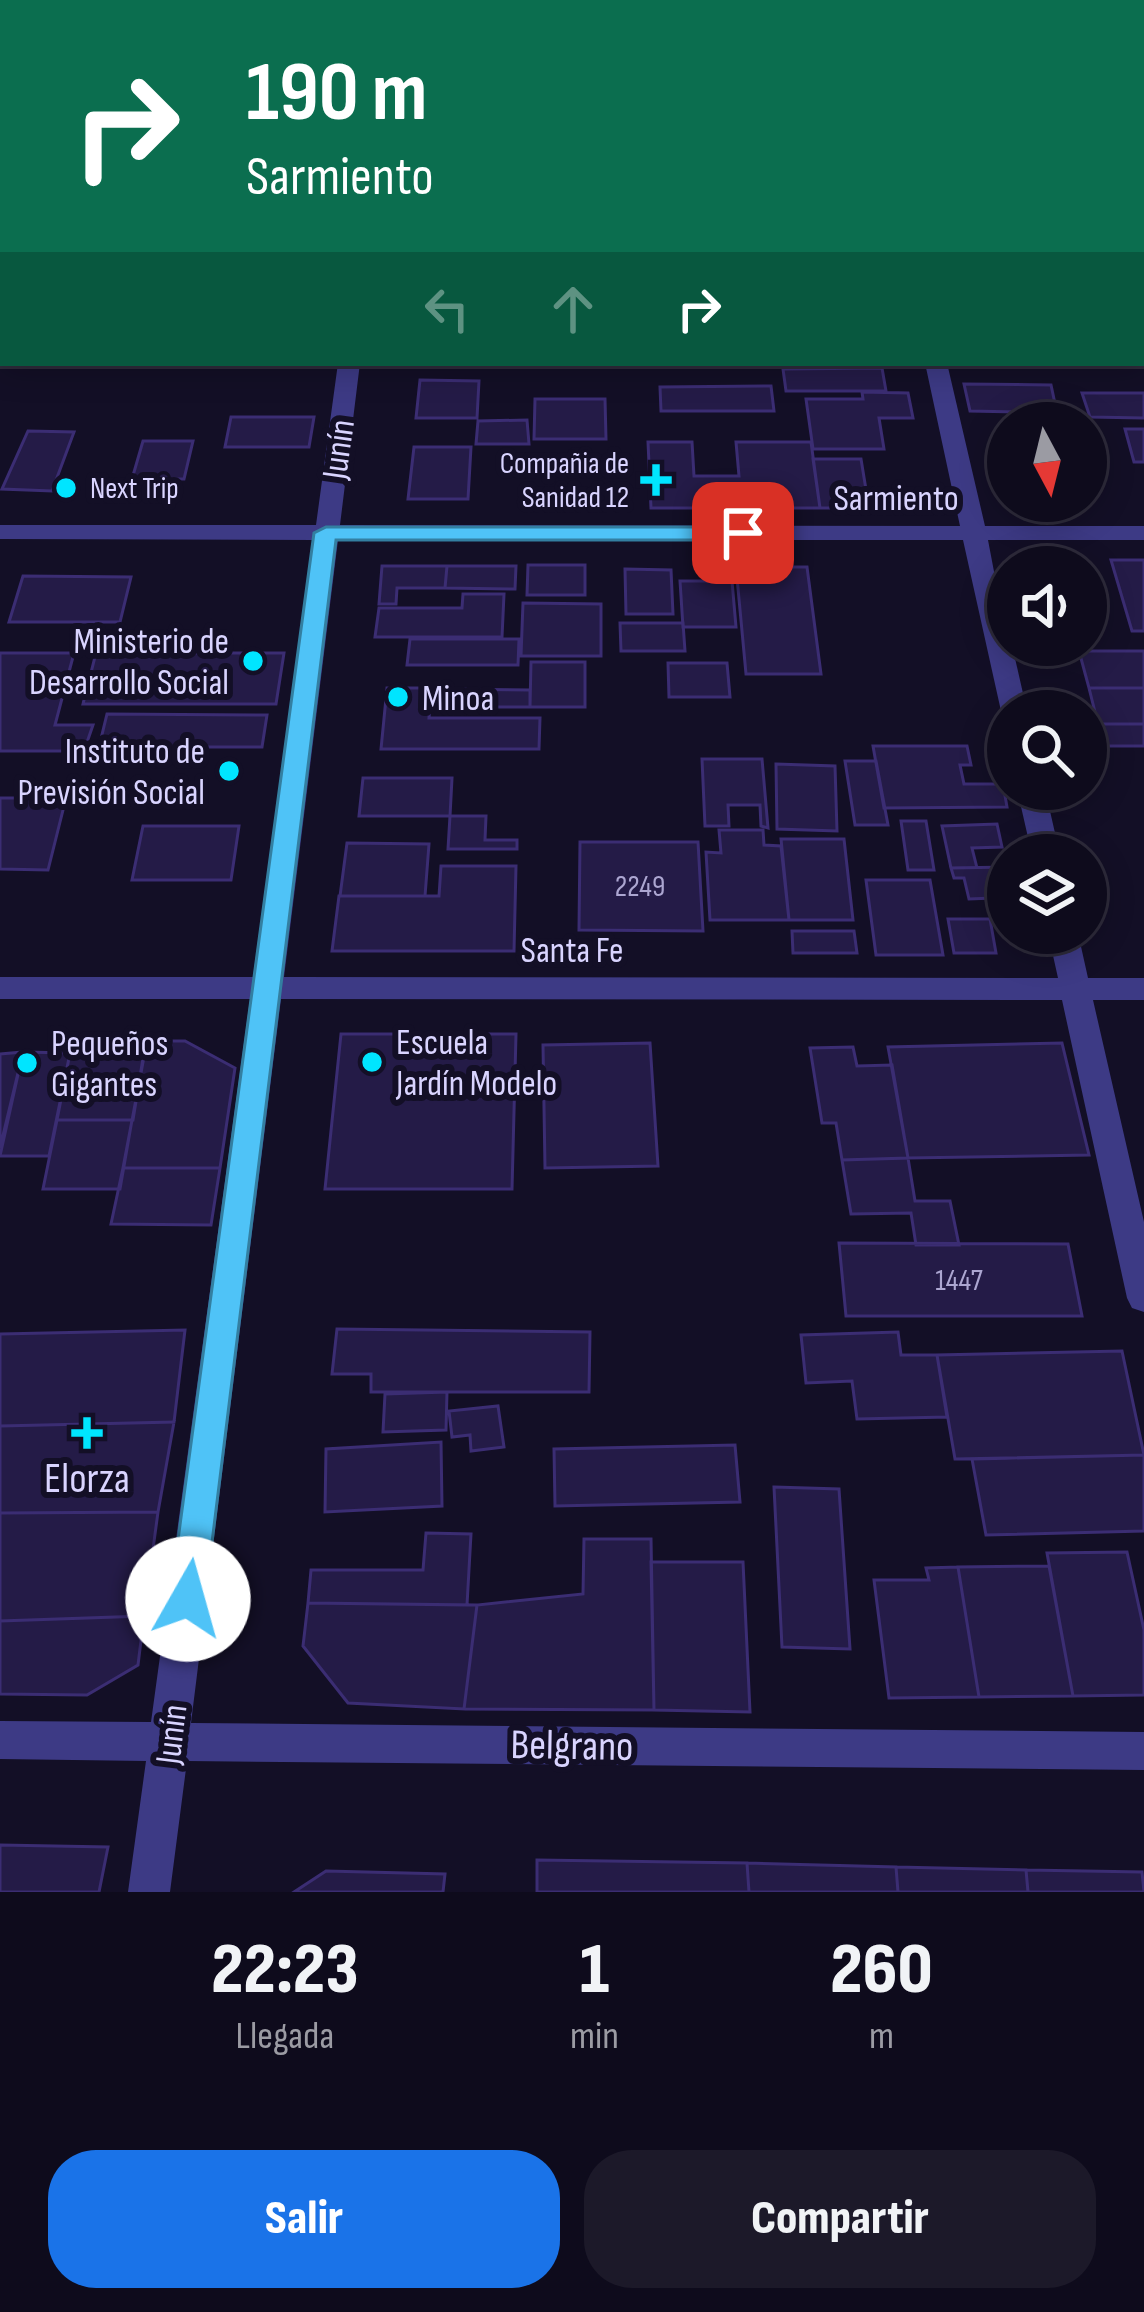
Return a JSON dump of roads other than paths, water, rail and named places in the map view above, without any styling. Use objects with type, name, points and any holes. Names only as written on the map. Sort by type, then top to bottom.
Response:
[{"type":"street","name":"Junín","points":[[149,1892],[349,366]]},
{"type":"street","points":[[937,366],[1009,690]]},
{"type":"street","name":"Sarmiento","points":[[0,532],[1144,533]]},
{"type":"street","points":[[1068,954],[1144,1298]]},
{"type":"street","name":"Santa Fe","points":[[0,988],[1144,989]]},
{"type":"street","name":"Belgrano","points":[[0,1740],[1144,1750]]},
{"type":"place","name":"Compañia de Sanidad 12","points":[[656,480]]},
{"type":"place","name":"Next Trip","points":[[66,488]]},
{"type":"place","name":"Ministerio de Desarrollo Social","points":[[253,661]]},
{"type":"place","name":"Minoa","points":[[398,697]]},
{"type":"place","name":"Instituto de Previsión Social","points":[[229,771]]},
{"type":"place","name":"Escuela Jardín Modelo","points":[[372,1062]]},
{"type":"place","name":"Pequeños Gigantes","points":[[27,1063]]},
{"type":"place","name":"Elorza","points":[[87,1433]]}]
